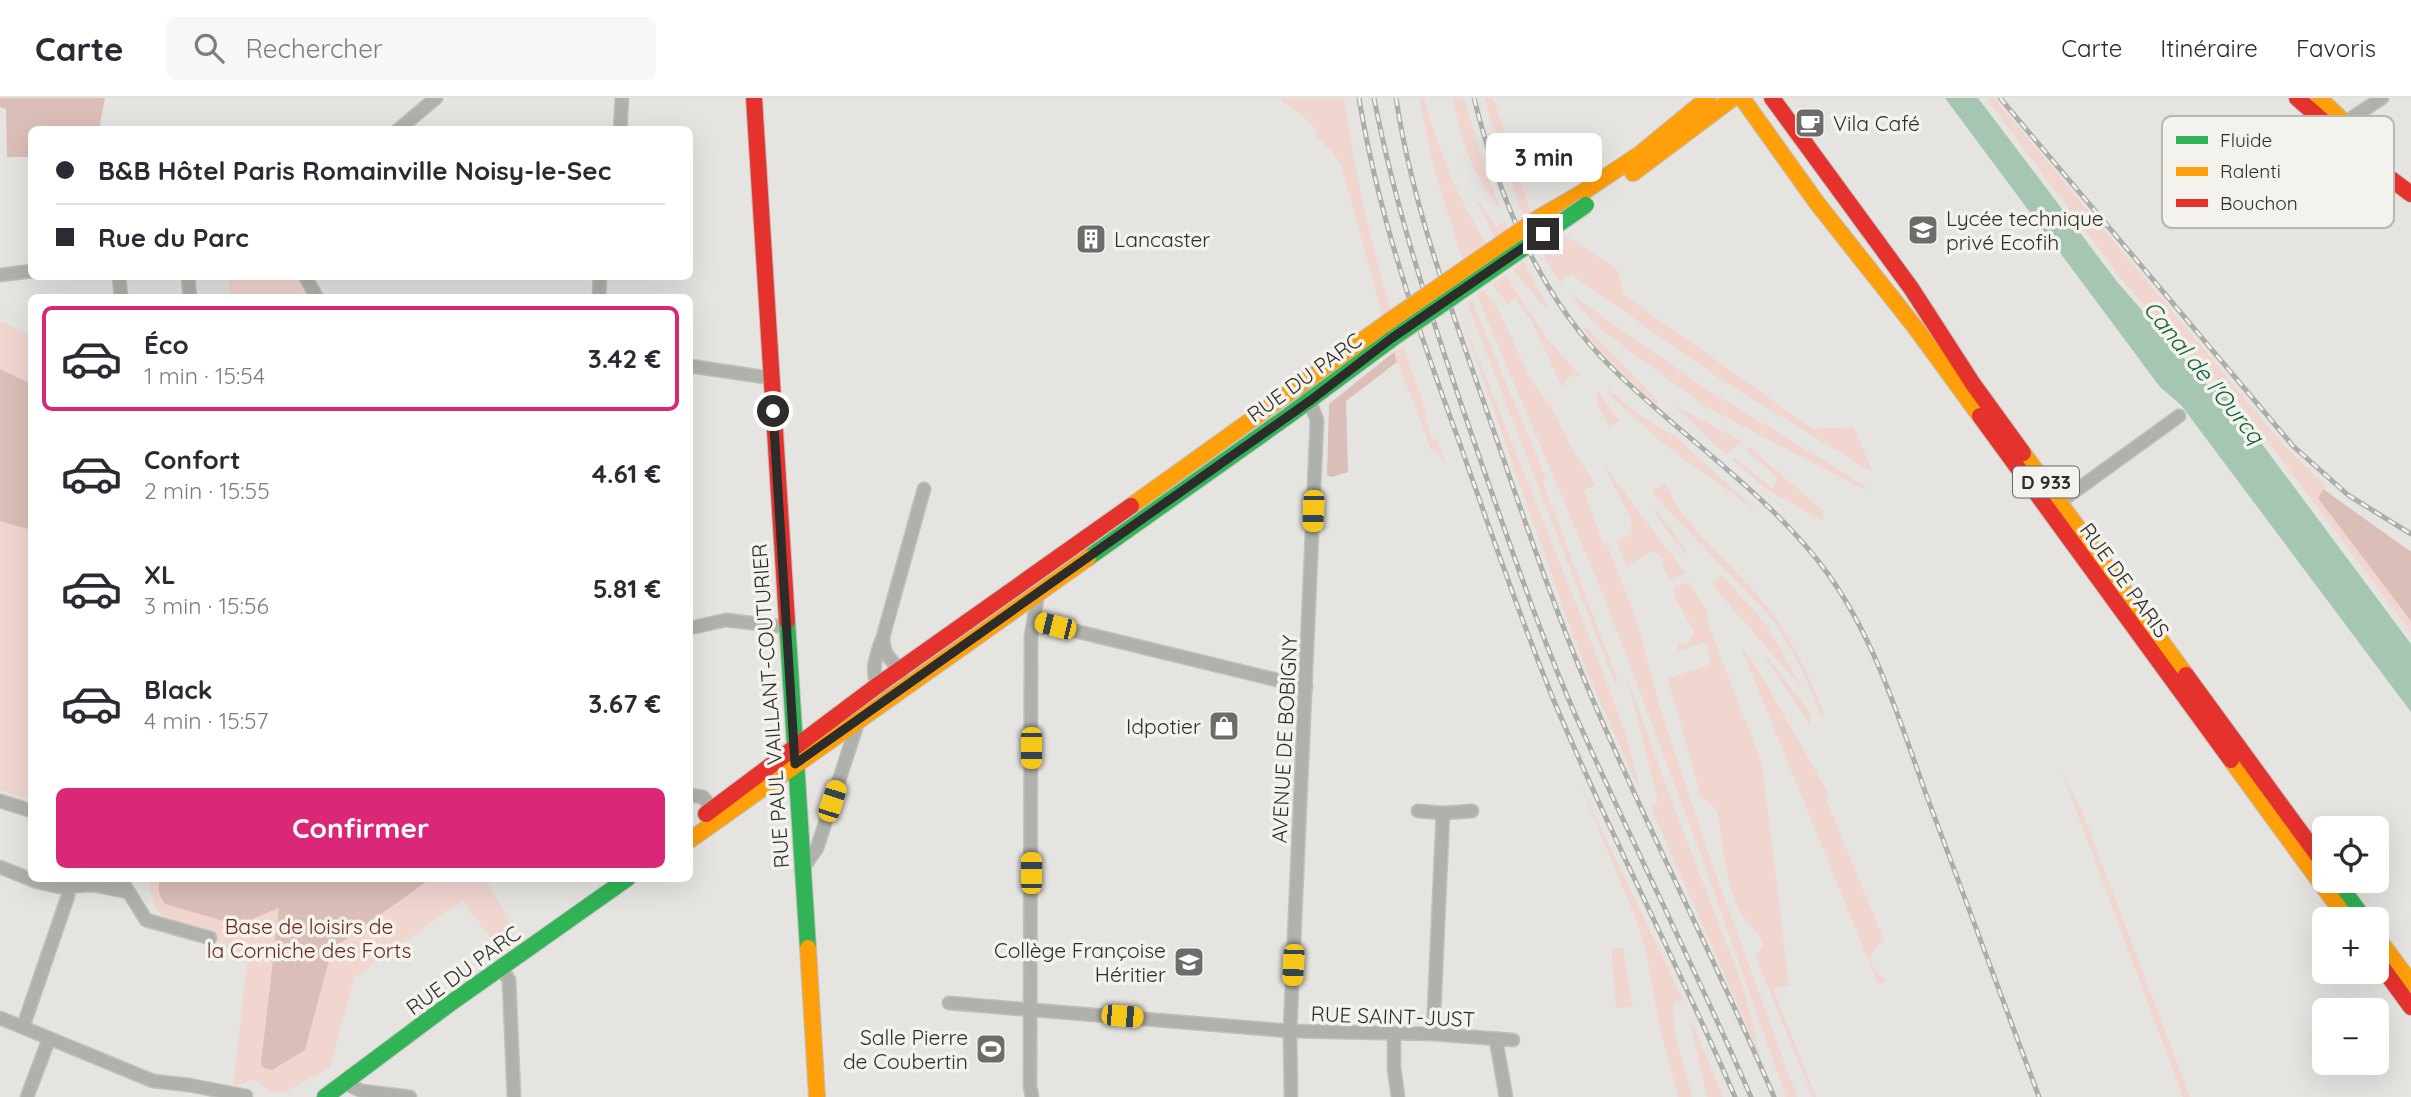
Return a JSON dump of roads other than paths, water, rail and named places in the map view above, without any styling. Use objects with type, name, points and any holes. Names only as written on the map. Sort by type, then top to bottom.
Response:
[{"type":"main road","name":"RUE PAUL VAILLANT-COUTURIER","points":[[754,98],[817,1097]]},
{"type":"main road","name":"RUE DU PARC","points":[[693,825],[878,685],[895,666],[1301,386],[1331,375],[1392,338],[1583,199],[1707,98]]},
{"type":"main road","name":"RUE DU PARC","points":[[1583,199],[1654,159],[1733,98]]},
{"type":"main road","name":"RUE DE PARIS","points":[[1742,98],[1817,204],[1917,330],[2338,907]]},
{"type":"main road","name":"RUE DE PARIS","points":[[1772,98],[1910,288],[1973,384],[2312,848]]},
{"type":"main road","points":[[2297,98],[2324,116]]},
{"type":"main road","points":[[2319,98],[2332,116]]},
{"type":"main road","points":[[2394,166],[2411,180]]},
{"type":"main road","points":[[2394,182],[2411,194]]},
{"type":"main road","name":"RUE DU PARC","points":[[693,838],[1311,400],[1331,375]]},
{"type":"main road","name":"RUE DU PARC","points":[[326,1097],[622,882]]},
{"type":"main road","points":[[2389,953],[2411,983]]},
{"type":"main road","points":[[2389,977],[2411,1007]]},
{"type":"street","points":[[403,126],[436,98]]},
{"type":"street","points":[[620,126],[622,98]]},
{"type":"street","points":[[2354,116],[2382,98]]},
{"type":"street","points":[[0,275],[28,272]]},
{"type":"street","points":[[693,366],[771,377]]},
{"type":"street","name":"AVENUE DE BOBIGNY","points":[[1291,1097],[1290,1031],[1317,420],[1311,400],[1301,386]]},
{"type":"street","points":[[2060,502],[2179,416]]},
{"type":"street","points":[[883,637],[883,648],[902,681],[900,692],[889,692],[878,685],[874,676],[875,666],[877,650],[883,637],[923,489]]},
{"type":"street","points":[[1032,1097],[1031,638],[1038,593]]},
{"type":"street","points":[[1002,619],[1014,616],[1021,619],[1031,638]]},
{"type":"street","points":[[693,627],[726,620],[786,627]]},
{"type":"street","points":[[1034,621],[1306,687]]},
{"type":"street","points":[[875,666],[879,661],[895,666]]},
{"type":"street","points":[[801,871],[817,848],[858,722]]},
{"type":"street","points":[[693,795],[703,797],[713,809]]},
{"type":"street","points":[[0,801],[28,810]]},
{"type":"street","points":[[1418,811],[1472,811]]},
{"type":"street","points":[[1433,1034],[1443,813]]},
{"type":"street","points":[[0,867],[28,878]]},
{"type":"street","points":[[37,882],[60,887],[93,885],[128,892]]},
{"type":"street","points":[[122,882],[146,920],[210,938]]},
{"type":"street","points":[[23,1027],[68,896],[69,886]]},
{"type":"street","points":[[501,968],[509,980],[514,1097]]},
{"type":"street","name":"RUE SAINT-JUST","points":[[948,1003],[1290,1031],[1433,1034],[1513,1040]]},
{"type":"street","points":[[0,1018],[153,1081],[246,1096]]},
{"type":"street","points":[[1394,1035],[1394,1068],[1398,1097]]},
{"type":"street","points":[[26,1097],[49,1039]]},
{"type":"street","name":"RUE SAINT-JUST","points":[[1496,1040],[1506,1097]]},
{"type":"street","points":[[344,1083],[362,1091],[410,1097]]},
{"type":"railway","points":[[1359,98],[1387,226],[1400,268],[1528,635],[1576,751],[1735,1097]]},
{"type":"railway","points":[[1374,98],[1395,190],[1435,325],[1538,624],[1578,721],[1751,1097]]},
{"type":"railway","points":[[1396,98],[1412,176],[1433,252],[1559,616],[1609,738],[1774,1097]]},
{"type":"railway","points":[[1474,98],[1495,171],[1524,242],[1542,276],[1585,339],[1638,392],[1780,518],[1805,545],[1845,599],[1873,652],[1896,709],[2039,1097]]},
{"type":"railway","points":[[2000,98],[2293,446],[2348,495],[2411,534]]},
{"type":"place","name":"Vila Café","points":[[1810,123]]},
{"type":"place","name":"Lycée technique privé Ecofih","points":[[1923,230]]},
{"type":"place","name":"Lancaster","points":[[1091,239]]},
{"type":"place","name":"Idpotier","points":[[1224,726]]},
{"type":"place","name":"Collège Françoise Héritier","points":[[1189,962]]},
{"type":"place","name":"Salle Pierre de Coubertin","points":[[991,1049]]},
{"type":"water label","name":"Canal de l'Ourcq","points":[[2204,372]]},
{"type":"park label","name":"Base de loisirs de la Corniche des Forts","points":[[309,938]]}]
